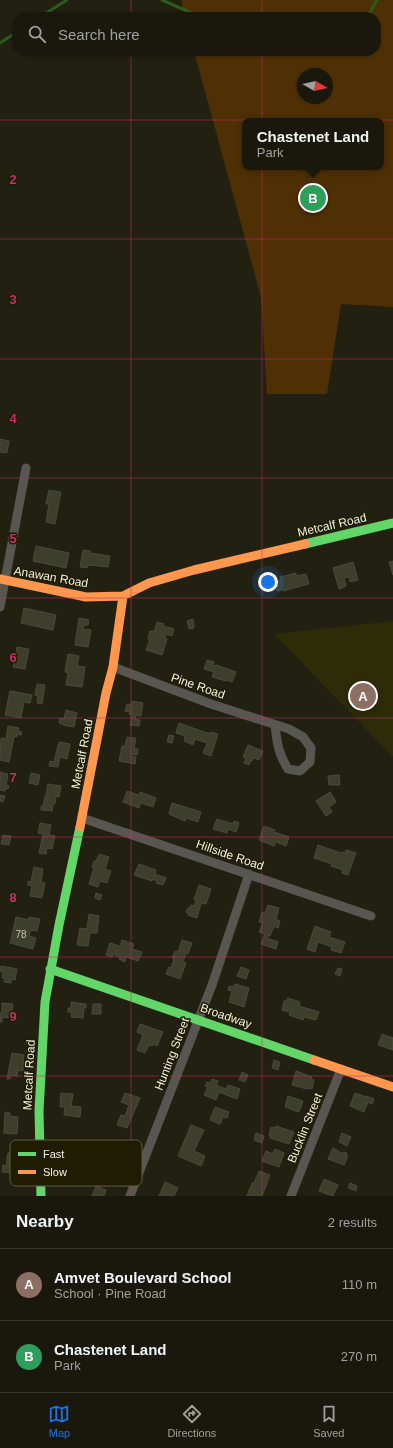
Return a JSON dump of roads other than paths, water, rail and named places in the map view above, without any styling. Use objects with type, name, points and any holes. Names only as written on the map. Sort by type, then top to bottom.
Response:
[{"type":"street","points":[[0,607],[3,580],[26,468]]},
{"type":"street","name":"Metcalf Road","points":[[40,1140],[39,1111],[45,1002],[50,969],[96,749],[106,693],[113,667],[123,596],[149,584],[194,570],[393,523]]},
{"type":"street","name":"Anawan Road","points":[[3,580],[86,597],[123,596]]},
{"type":"street","name":"Pine Road","points":[[113,667],[211,704],[289,729],[303,738],[311,748],[310,762],[300,771],[288,769],[280,757],[275,725]]},
{"type":"street","name":"Hillside Road","points":[[82,818],[371,916]]},
{"type":"street","name":"Hunting Street","points":[[142,1165],[199,1019],[249,874]]},
{"type":"street","name":"Broadway","points":[[50,969],[393,1087]]},
{"type":"street","name":"Bucklin Street","points":[[291,1196],[341,1069]]},
{"type":"street","name":"Metcalf Road","points":[[41,1186],[41,1196]]},
{"type":"street","name":"Hunting Street","points":[[130,1196],[134,1186]]},
{"type":"waterway","points":[[48,12],[67,0]]},
{"type":"waterway","points":[[162,0],[190,12]]},
{"type":"waterway","points":[[370,12],[377,0]]},
{"type":"waterway","points":[[0,43],[12,35]]},
{"type":"place","name":"Chastenet Land","points":[[313,198]]},
{"type":"place","name":"Amvet Boulevard School","points":[[363,696]]}]
